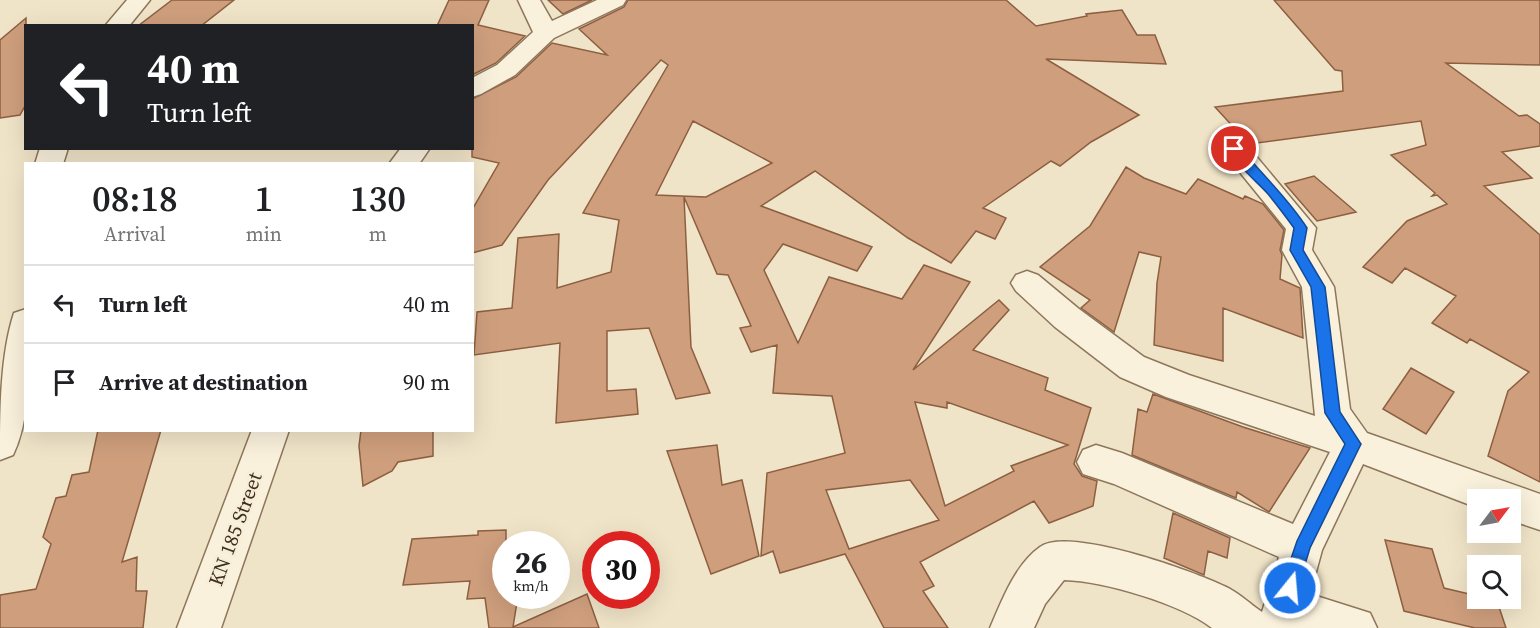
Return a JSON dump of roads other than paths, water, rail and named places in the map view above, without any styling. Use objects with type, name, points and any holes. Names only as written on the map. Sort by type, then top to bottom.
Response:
[{"type":"street","points":[[118,24],[139,0]]},
{"type":"street","points":[[529,0],[546,33]]},
{"type":"street","points":[[474,88],[506,70],[546,33],[615,0]]},
{"type":"street","points":[[1234,149],[1252,172],[1270,188],[1301,228],[1297,250],[1318,287],[1332,413],[1353,444]]},
{"type":"street","points":[[405,162],[415,150]]},
{"type":"street","points":[[1027,283],[1067,318],[1132,367],[1179,387],[1353,444],[1474,489]]},
{"type":"street","points":[[0,444],[24,331]]},
{"type":"street","name":"KN 185 Street","points":[[199,628],[270,432]]},
{"type":"street","points":[[1353,444],[1302,547],[1281,618],[1355,628]]},
{"type":"street","points":[[1096,462],[1122,470],[1302,547]]},
{"type":"street","points":[[1521,506],[1540,512]]},
{"type":"street","points":[[1012,628],[1029,589],[1055,560],[1084,561],[1146,578],[1212,602],[1247,628]]}]
